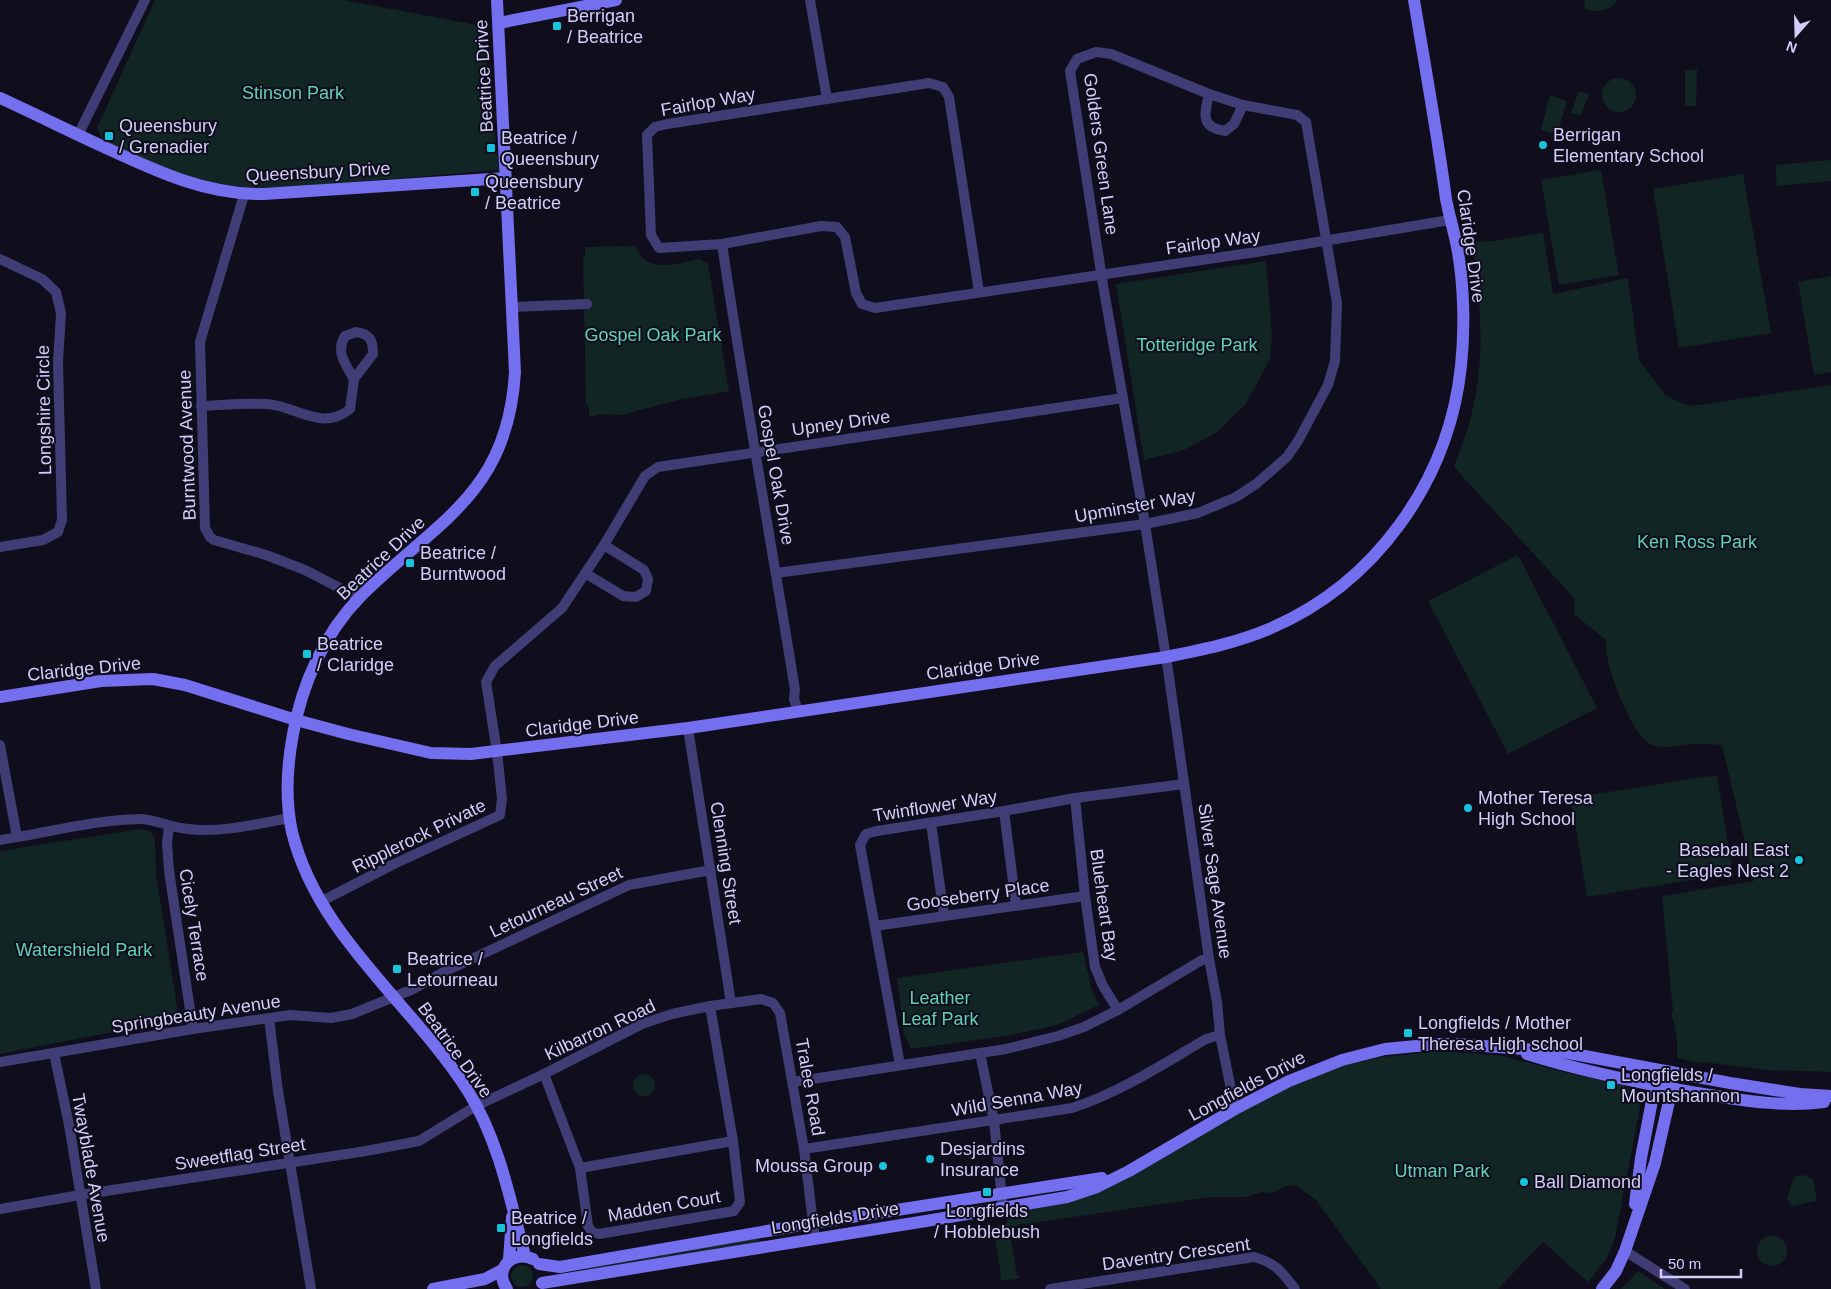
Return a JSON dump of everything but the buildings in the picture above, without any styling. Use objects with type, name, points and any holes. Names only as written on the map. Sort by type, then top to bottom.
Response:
[{"type":"street","points":[[78,135],[145,0]]},
{"type":"street","name":"Beatrice Drive","points":[[497,0],[515,372],[514,394],[505,431],[493,461],[477,488],[455,513],[359,598],[332,632],[307,682],[296,720],[289,762],[288,800],[293,833],[303,863],[322,901],[339,929],[368,969],[394,997],[457,1076],[476,1106],[500,1160],[525,1256]]},
{"type":"street","points":[[499,23],[616,0]]},
{"type":"street","points":[[810,0],[827,99]]},
{"type":"street","name":"Claridge Drive","points":[[0,697],[101,681],[153,679],[185,685],[296,720],[431,752],[471,754],[688,728],[798,710],[1166,657],[1234,642],[1268,630],[1301,614],[1335,591],[1359,571],[1382,548],[1407,515],[1424,488],[1440,455],[1454,406],[1461,366],[1462,283],[1414,0]]},
{"type":"street","name":"Golders Green Lane","points":[[1144,524],[1101,275],[1070,71],[1077,59],[1096,52],[1111,54],[1209,94],[1243,105],[1297,115],[1306,122],[1327,241]]},
{"type":"street","name":"Fairlop Way","points":[[979,292],[949,97],[943,87],[929,83],[667,124],[655,127],[648,135],[651,235],[659,248],[722,244],[821,226],[837,227],[845,237],[856,293],[862,304],[875,308],[1327,241],[1450,220]]},
{"type":"street","points":[[1209,94],[1204,116],[1208,124],[1216,130],[1225,131],[1234,124],[1243,105]]},
{"type":"street","name":"Queensbury Drive","points":[[0,98],[166,176],[222,192],[244,194],[506,178]]},
{"type":"street","name":"Burntwood Avenue","points":[[244,194],[200,342],[205,528],[210,537],[220,542],[266,555],[305,570],[359,598]]},
{"type":"street","name":"Upminster Way","points":[[776,573],[1144,524],[1198,513],[1236,497],[1256,484],[1287,457],[1298,441],[1328,385],[1335,361],[1337,303],[1327,241]]},
{"type":"street","name":"Gospel Oak Drive","points":[[722,244],[736,341],[795,690],[794,699],[798,710]]},
{"type":"street","name":"Longshire Circle","points":[[0,259],[42,279],[56,292],[60,313],[58,362],[62,520],[58,532],[42,540],[0,547]]},
{"type":"street","points":[[512,308],[587,304]]},
{"type":"street","points":[[201,406],[277,405],[315,418],[333,418],[343,415],[350,408],[354,379]]},
{"type":"street","name":"Upney Drive","points":[[497,752],[486,682],[495,666],[562,608],[604,545],[646,476],[658,467],[1123,398]]},
{"type":"street","name":"Silver Sage Avenue","points":[[1144,524],[1166,657],[1209,959],[1217,999],[1220,1035],[1235,1109]]},
{"type":"street","points":[[585,573],[623,596],[636,598],[646,591],[648,579],[644,570],[604,545]]},
{"type":"street","name":"Clenning Street","points":[[688,728],[731,1002]]},
{"type":"street","points":[[0,745],[17,837]]},
{"type":"street","name":"Ripplerock Private","points":[[322,901],[394,864],[500,815],[502,799],[497,752]]},
{"type":"street","name":"Twinflower Way","points":[[900,1065],[860,845],[866,834],[1004,812],[1075,798],[1184,784]]},
{"type":"street","name":"Blueheart Bay","points":[[1075,798],[1085,896],[1095,967],[1103,986],[1118,1010]]},
{"type":"street","points":[[1004,812],[1016,905]]},
{"type":"street","points":[[0,840],[98,823],[142,819],[168,826],[213,830],[290,818]]},
{"type":"street","points":[[930,824],[944,915]]},
{"type":"street","name":"Cicely Terrace","points":[[168,826],[169,871],[194,1029]]},
{"type":"street","name":"Letourneau Street","points":[[394,997],[629,885],[710,870]]},
{"type":"street","name":"Gooseberry Place","points":[[875,926],[1085,896]]},
{"type":"street","points":[[793,1082],[980,1053],[1058,1036],[1084,1028],[1202,960],[1209,959]]},
{"type":"street","name":"Springbeauty Avenue","points":[[0,1062],[194,1029],[290,1015],[331,1018],[352,1014],[394,997]]},
{"type":"street","name":"Kilbarron Road","points":[[476,1106],[642,1024],[672,1014],[731,1002],[761,999],[773,1003]]},
{"type":"street","name":"Tralee Road","points":[[773,1003],[780,1013],[793,1082],[804,1149],[815,1239]]},
{"type":"street","name":"Madden Court","points":[[544,1074],[580,1168],[588,1226],[592,1232],[599,1234],[734,1211],[740,1202],[733,1141],[710,1006]]},
{"type":"street","points":[[269,1018],[278,1091],[311,1289]]},
{"type":"street","name":"Wild Senna Way","points":[[804,1149],[1072,1108],[1097,1100],[1206,1039],[1220,1035]]},
{"type":"street","name":"Longfields Drive","points":[[540,1286],[1067,1197],[1097,1187],[1129,1171],[1235,1109],[1305,1074],[1363,1054],[1384,1050],[1437,1044],[1578,1054],[1667,1072],[1831,1098]]},
{"type":"street","name":"Longfields Drive","points":[[1508,1048],[1576,1069],[1655,1086],[1734,1099],[1806,1104],[1831,1098]]},
{"type":"street","name":"Twayblade Avenue","points":[[54,1053],[96,1289]]},
{"type":"street","points":[[980,1053],[994,1121],[1003,1208]]},
{"type":"street","points":[[1631,1234],[1641,1158],[1655,1086],[1667,1072]]},
{"type":"street","points":[[1602,1289],[1616,1271],[1625,1251],[1655,1163],[1672,1088],[1667,1072]]},
{"type":"street","name":"Sweetflag Street","points":[[0,1209],[420,1140],[476,1106]]},
{"type":"street","points":[[580,1168],[733,1141]]},
{"type":"street","name":"Longfields Drive","points":[[539,1264],[560,1266],[813,1223],[1096,1179],[1129,1171]]},
{"type":"street","name":"Beatrice Drive","points":[[507,1289],[503,1282],[512,1207]]},
{"type":"street","points":[[1625,1251],[1685,1289]]},
{"type":"street","points":[[434,1289],[485,1279],[520,1256],[535,1260],[539,1264],[543,1276],[540,1286]]},
{"type":"street","name":"Daventry Crescent","points":[[1050,1289],[1254,1257],[1267,1260],[1279,1269],[1294,1289]]},
{"type":"green space","name":"Stinson Park","points":[[155,0],[344,0],[482,26],[499,170],[294,187],[255,188],[220,184],[185,175],[139,158],[103,140],[97,128]]},
{"type":"green space","points":[[1584,0],[1617,0],[1615,4],[1607,9],[1594,11],[1585,9]]},
{"type":"green space","points":[[1697,69],[1696,106],[1685,106],[1685,71]]},
{"type":"green space","points":[[1619,78],[1631,83],[1636,95],[1631,107],[1619,112],[1607,107],[1602,95],[1607,83]]},
{"type":"green space","points":[[1579,91],[1589,94],[1581,116],[1571,113]]},
{"type":"green space","points":[[1550,95],[1567,101],[1557,135],[1541,130]]},
{"type":"green space","points":[[1831,160],[1831,181],[1777,186],[1775,165]]},
{"type":"green space","points":[[1601,170],[1619,275],[1559,285],[1541,180]]},
{"type":"green space","points":[[1743,174],[1771,333],[1679,348],[1653,189]]},
{"type":"green space","name":"Ken Ross Park","points":[[1543,233],[1553,294],[1628,278],[1639,360],[1665,395],[1692,406],[1831,385],[1831,1072],[1768,1070],[1700,1063],[1678,1058],[1676,1034],[1671,1014],[1673,1011],[1662,896],[1754,881],[1722,745],[1691,744],[1661,747],[1650,744],[1643,738],[1629,717],[1617,690],[1608,662],[1606,640],[1574,614],[1575,599],[1454,467],[1470,419],[1479,369],[1480,327],[1473,242],[1494,241]]},
{"type":"green space","name":"Gospel Oak Park","points":[[635,246],[640,255],[650,263],[671,265],[700,259],[708,264],[729,391],[678,400],[622,415],[602,414],[589,417],[589,409],[586,403],[583,260],[585,247]]},
{"type":"green space","name":"Totteridge Park","points":[[1266,261],[1272,336],[1270,359],[1245,405],[1216,433],[1184,450],[1144,460],[1116,284]]},
{"type":"green space","points":[[1831,276],[1831,372],[1814,375],[1798,282]]},
{"type":"green space","points":[[1518,555],[1597,708],[1508,754],[1428,601]]},
{"type":"green space","points":[[1717,775],[1733,873],[1587,897],[1571,798]]},
{"type":"green space","name":"Watershield Park","points":[[140,829],[150,831],[155,839],[156,875],[178,1012],[173,1020],[0,1054],[0,851]]},
{"type":"green space","name":"Leather Leaf Park","points":[[1083,952],[1092,991],[1099,1005],[1057,1025],[1011,1035],[911,1049],[904,1034],[897,978]]},
{"type":"green space","name":"Utman Park","points":[[1433,1052],[1503,1056],[1623,1085],[1632,1090],[1641,1102],[1615,1238],[1607,1258],[1588,1282],[1543,1242],[1498,1289],[1381,1289],[1316,1200],[1295,1185],[1283,1187],[1273,1193],[1262,1192],[1246,1197],[1210,1197],[1017,1225],[1010,1234],[1017,1275],[1021,1278],[999,1281],[1001,1277],[995,1236],[983,1228],[1007,1224],[1006,1214],[1069,1202],[1285,1088],[1338,1067],[1381,1057]]},
{"type":"green space","points":[[640,1074],[648,1074],[655,1081],[655,1089],[648,1096],[640,1096],[633,1089],[633,1081]]},
{"type":"green space","points":[[1800,1175],[1807,1176],[1814,1181],[1817,1201],[1792,1206],[1787,1199],[1794,1177]]},
{"type":"green space","points":[[1772,1236],[1783,1240],[1787,1251],[1783,1262],[1772,1266],[1761,1262],[1757,1251],[1761,1240]]},
{"type":"green space","points":[[758,1237],[759,1241],[739,1248],[605,1268],[574,1271],[573,1269]]},
{"type":"green space","points":[[518,1265],[526,1265],[533,1272],[533,1280],[526,1287],[518,1287],[511,1280],[511,1272]]},
{"type":"green space","points":[[1638,1271],[1665,1289],[1621,1289]]},
{"type":"place","name":"Berrigan / Beatrice","points":[[557,26]]},
{"type":"place","name":"Queensbury / Grenadier","points":[[109,136]]},
{"type":"place","name":"Berrigan Elementary School","points":[[1543,145]]},
{"type":"place","name":"Beatrice / Queensbury","points":[[491,148]]},
{"type":"place","name":"Queensbury / Beatrice","points":[[475,192]]},
{"type":"place","name":"Beatrice / Burntwood","points":[[410,563]]},
{"type":"place","name":"Beatrice / Claridge","points":[[307,654]]},
{"type":"place","name":"Mother Teresa High School","points":[[1468,808]]},
{"type":"place","name":"Baseball East - Eagles Nest 2","points":[[1799,860]]},
{"type":"place","name":"Beatrice / Letourneau","points":[[397,969]]},
{"type":"place","name":"Longfields / Mother Theresa High school","points":[[1408,1033]]},
{"type":"place","name":"Longfields / Mountshannon","points":[[1611,1085]]},
{"type":"place","name":"Desjardins Insurance","points":[[930,1159]]},
{"type":"place","name":"Moussa Group","points":[[883,1166]]},
{"type":"place","name":"Ball Diamond","points":[[1524,1182]]},
{"type":"place","name":"Longfields / Hobblebush","points":[[987,1192]]},
{"type":"place","name":"Beatrice / Longfields","points":[[501,1228]]}]
